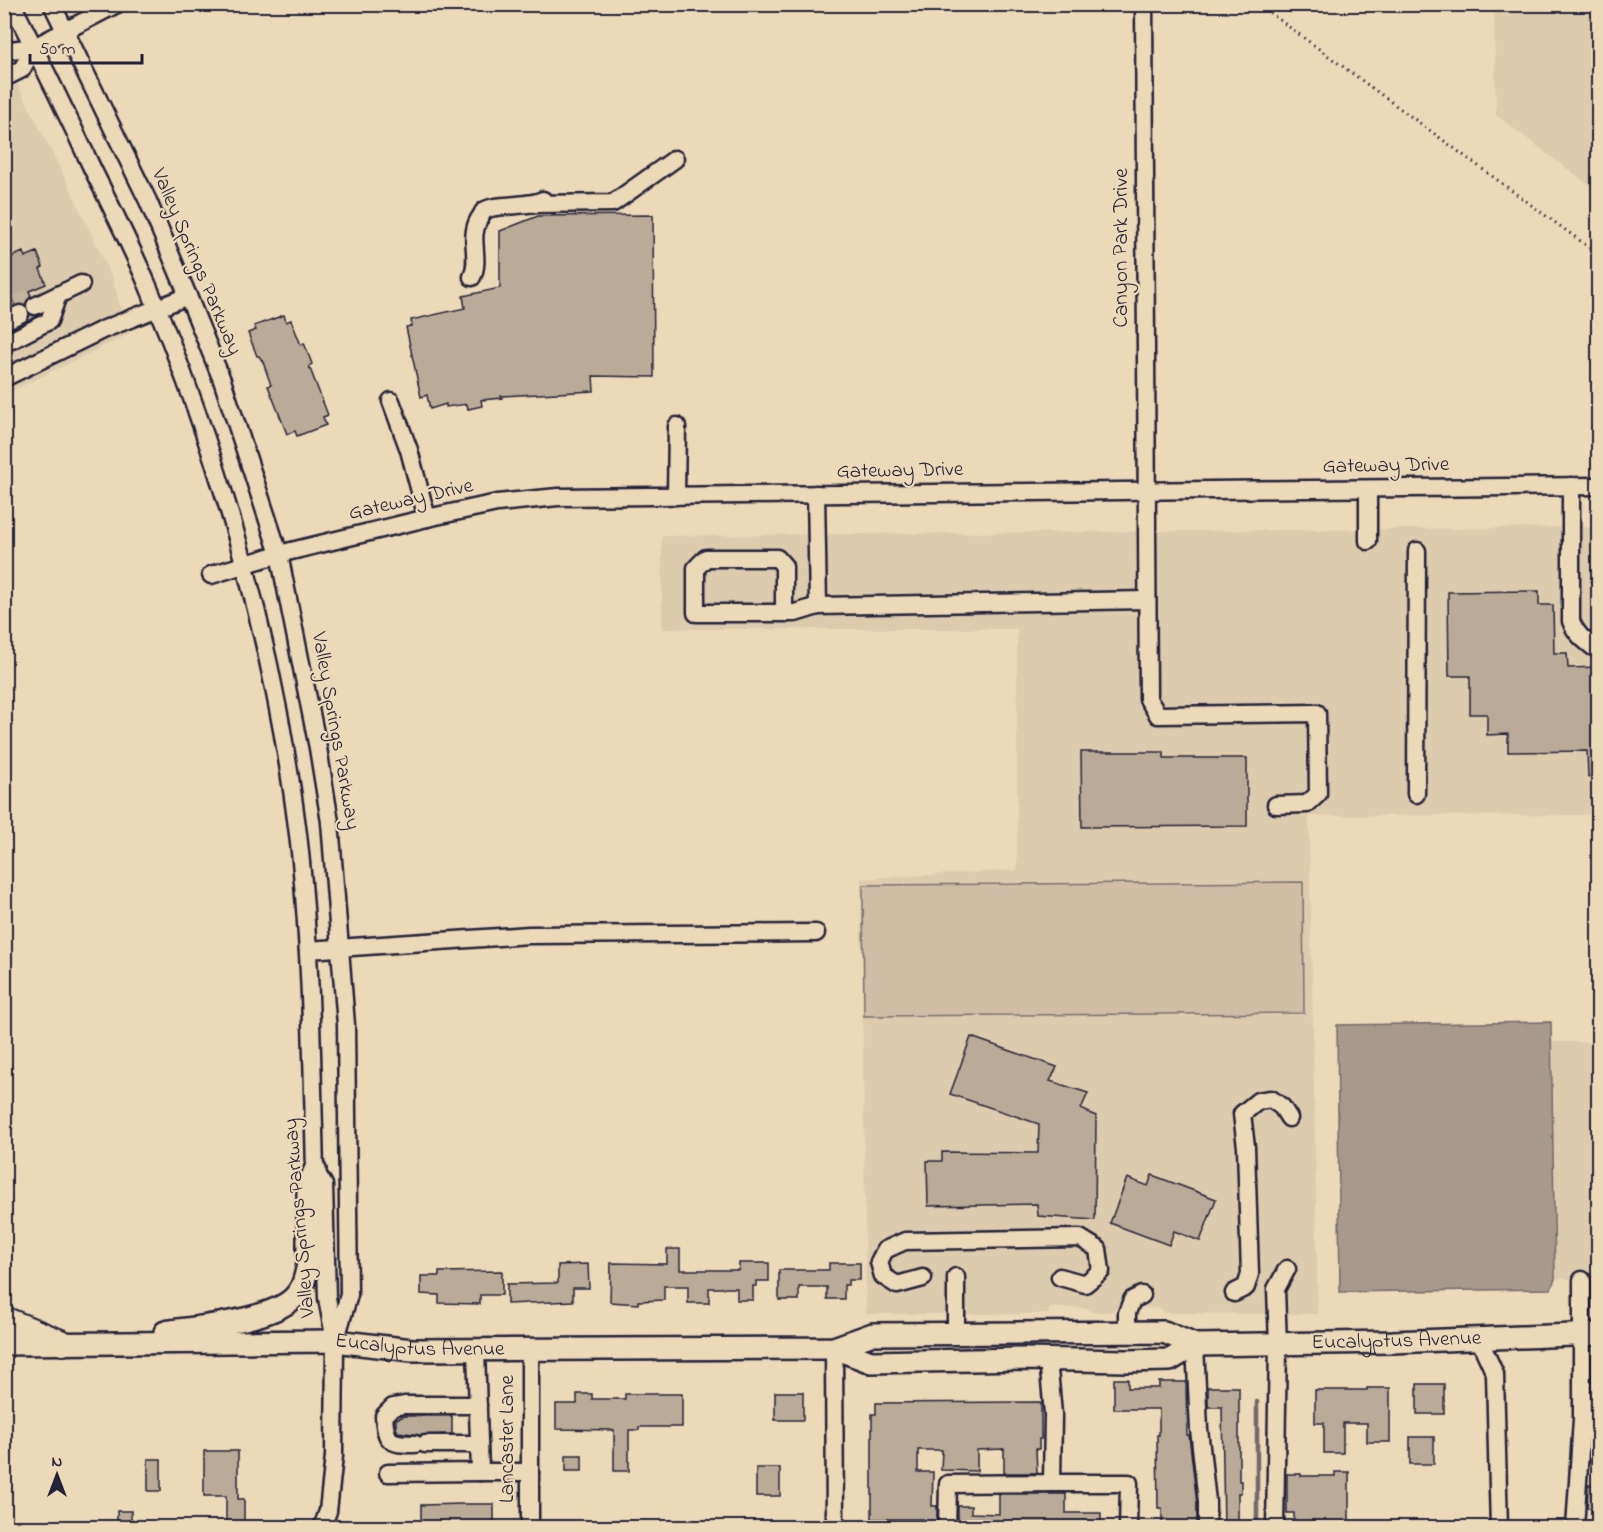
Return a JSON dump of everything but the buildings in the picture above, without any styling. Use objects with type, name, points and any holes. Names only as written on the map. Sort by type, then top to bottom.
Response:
[{"type":"highway","points":[[4,1319],[63,1343]]},
{"type":"main road","points":[[108,1343],[268,1314],[297,1296],[307,1274],[308,1187],[315,1170]]},
{"type":"main road","name":"Eucalyptus Avenue","points":[[4,1344],[335,1341],[412,1350],[530,1351],[834,1348],[873,1334],[1164,1332],[1196,1345],[1278,1345],[1591,1334]]},
{"type":"main road","name":"Eucalyptus Avenue","points":[[834,1348],[871,1362],[1048,1359],[1170,1360],[1196,1345]]},
{"type":"street","name":"Valley Springs Parkway","points":[[12,4],[123,231],[157,308],[200,418],[244,565],[269,669],[298,833],[308,950],[315,1170],[324,1185],[327,1298],[335,1341]]},
{"type":"street","name":"Valley Springs Parkway","points":[[51,4],[148,201],[188,296],[222,380],[279,554],[327,800],[341,948],[346,1025],[349,1295],[335,1341]]},
{"type":"street","points":[[4,53],[34,47],[117,4]]},
{"type":"street","name":"Canyon Park Drive","points":[[1144,4],[1148,699],[1158,715],[1317,713],[1318,794],[1307,804],[1276,805]]},
{"type":"street","points":[[4,78],[22,69],[34,47]]},
{"type":"street","points":[[472,277],[477,267],[473,229],[484,211],[493,207],[534,204],[613,203],[675,159]]},
{"type":"street","points":[[534,204],[554,192]]},
{"type":"street","points":[[4,338],[12,339],[49,321],[58,295],[78,279],[35,306],[58,295]]},
{"type":"street","points":[[4,378],[102,330],[188,296]]},
{"type":"street","points":[[4,331],[13,314]]},
{"type":"street","points":[[391,401],[409,450],[428,518]]},
{"type":"street","points":[[676,496],[677,426]]},
{"type":"street","points":[[1571,486],[1571,621],[1582,638],[1593,647],[1599,647]]},
{"type":"street","name":"Gateway Drive","points":[[211,575],[279,554],[428,518],[496,503],[558,497],[1599,486]]},
{"type":"street","points":[[1368,489],[1368,541]]},
{"type":"street","points":[[816,494],[818,606]]},
{"type":"street","points":[[1416,794],[1417,551]]},
{"type":"street","points":[[784,613],[784,566],[777,558],[706,558],[696,568],[696,613],[784,613],[795,613],[818,606],[1147,600]]},
{"type":"street","points":[[308,950],[529,935],[816,933]]},
{"type":"street","points":[[1234,1293],[1246,1287],[1250,1274],[1246,1147],[1242,1114],[1258,1101],[1271,1100],[1282,1107],[1289,1118]]},
{"type":"street","points":[[923,1278],[897,1285],[883,1276],[879,1262],[885,1250],[905,1241],[1080,1239],[1098,1249],[1101,1271],[1085,1284],[1060,1277]]},
{"type":"street","points":[[1275,1527],[1278,1345],[1276,1289],[1287,1269]]},
{"type":"street","points":[[956,1277],[956,1334]]},
{"type":"street","points":[[1575,1527],[1582,1419],[1591,1334],[1582,1280]]},
{"type":"street","points":[[1127,1333],[1127,1313],[1132,1300],[1142,1295]]},
{"type":"street","points":[[1479,1339],[1495,1374],[1498,1527]]},
{"type":"street","points":[[322,1527],[328,1511],[334,1456],[335,1341]]},
{"type":"street","points":[[1196,1345],[1207,1527]]},
{"type":"street","points":[[834,1348],[835,1527]]},
{"type":"street","points":[[476,1350],[480,1472]]},
{"type":"street","name":"Lancaster Lane","points":[[530,1351],[530,1527]]},
{"type":"street","points":[[1048,1359],[1053,1414],[1052,1483]]},
{"type":"street","points":[[478,1405],[404,1405],[393,1407],[384,1416],[385,1434],[396,1444],[479,1444]]},
{"type":"street","points":[[388,1473],[530,1472]]},
{"type":"street","points":[[947,1527],[948,1484],[1052,1483],[1129,1484],[1128,1527]]},
{"type":"path","points":[[1254,4],[1266,10],[1599,254]]},
{"type":"shaded area","points":[[1494,5],[1598,5],[1598,192],[1496,115]]},
{"type":"shaded area","points":[[4,58],[65,178],[112,278],[129,334],[5,394]]},
{"type":"shaded area","points":[[1598,527],[1598,815],[1309,816],[1318,1314],[1163,1313],[1159,1308],[1119,1307],[1110,1312],[1092,1312],[1086,1308],[1050,1308],[1048,1314],[866,1314],[861,879],[1017,870],[1017,629],[662,629],[662,536]]},
{"type":"shaded area","points":[[1303,882],[1304,1013],[864,1016],[863,885]]},
{"type":"shaded area","points":[[1551,1022],[1555,1279],[1551,1289],[1340,1292],[1337,1025]]},
{"type":"shaded area","points":[[1551,1042],[1598,1042],[1598,1279],[1555,1279]]},
{"type":"waterway","points":[[1257,1402],[1257,1528]]},
{"type":"tunnel","points":[[15,304],[31,297]]},
{"type":"tunnel","points":[[23,322],[39,315]]}]
